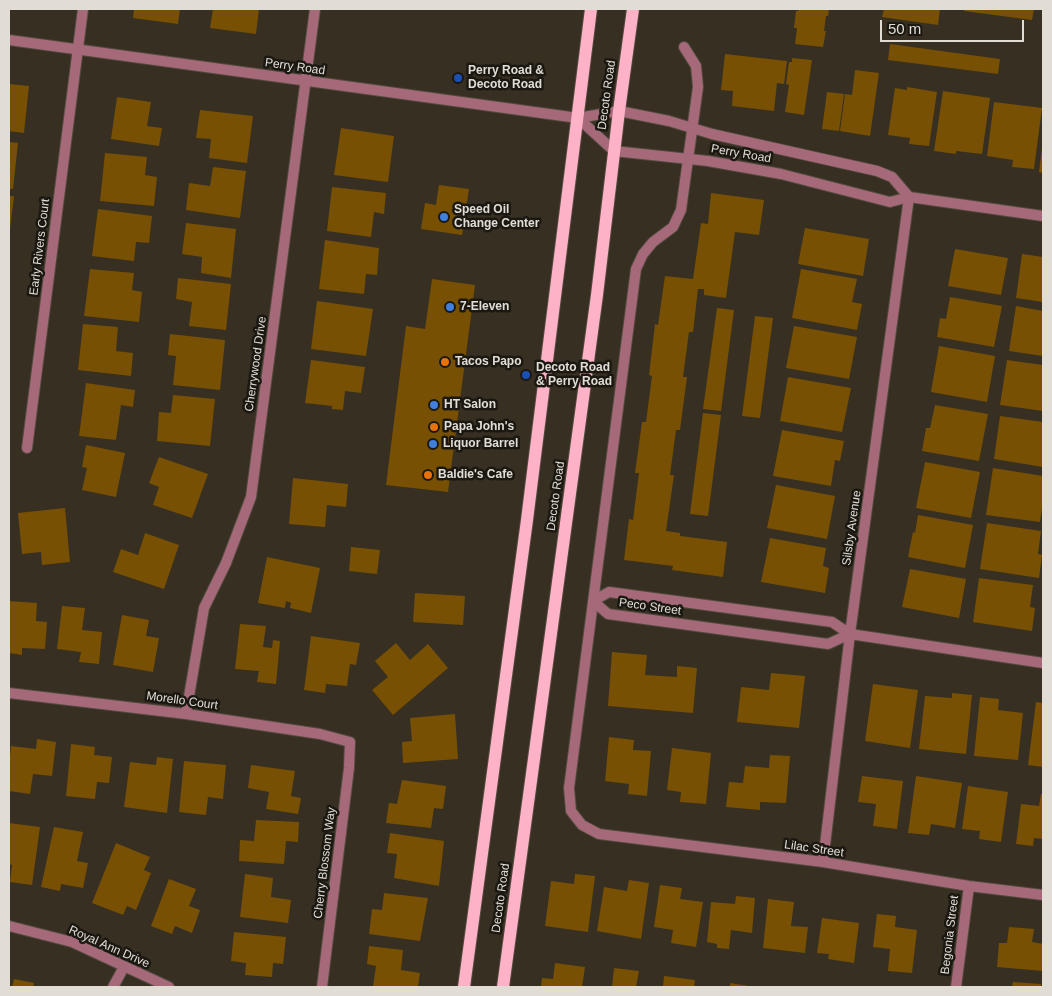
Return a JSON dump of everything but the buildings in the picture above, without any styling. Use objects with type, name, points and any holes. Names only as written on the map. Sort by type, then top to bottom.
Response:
[{"type":"main road","name":"Decoto Road","points":[[464,987],[527,520],[592,9]]},
{"type":"main road","name":"Decoto Road","points":[[503,987],[598,295],[614,151],[633,9]]},
{"type":"street","name":"Early Rivers Court","points":[[27,448],[83,9]]},
{"type":"street","name":"Cherrywood Drive","points":[[186,714],[204,608],[226,563],[251,497],[316,9]]},
{"type":"street","name":"Perry Road","points":[[9,40],[578,118],[619,111],[669,120],[712,134],[877,171],[892,177],[909,197]]},
{"type":"street","points":[[593,601],[636,269],[642,254],[653,242],[672,227],[681,210],[698,87],[696,66],[684,47]]},
{"type":"street","points":[[578,118],[614,151]]},
{"type":"street","name":"Perry Road","points":[[614,151],[708,161],[781,174],[890,202],[909,197],[1043,216]]},
{"type":"street","name":"Silsby Avenue","points":[[823,862],[850,634],[909,197]]},
{"type":"street","name":"Peco Street","points":[[850,634],[828,644],[608,614],[593,601],[609,592],[832,622],[850,634],[1043,663]]},
{"type":"street","name":"Lilac Street","points":[[593,601],[569,788],[571,811],[582,825],[599,834],[823,862],[969,886],[1043,895]]},
{"type":"street","name":"Morello Court","points":[[9,693],[186,714],[320,734],[350,742]]},
{"type":"street","name":"Cherry Blossom Way","points":[[322,987],[349,768],[350,742]]},
{"type":"street","name":"Begonia Street","points":[[956,987],[969,886]]},
{"type":"street","name":"Royal Ann Drive","points":[[9,926],[72,942],[169,987]]},
{"type":"street","points":[[113,987],[124,967]]},
{"type":"place","name":"Perry Road & Decoto Road","points":[[458,78]]},
{"type":"place","name":"Speed Oil Change Center","points":[[444,217]]},
{"type":"place","name":"7-Eleven","points":[[450,307]]},
{"type":"place","name":"Tacos Papo","points":[[445,362]]},
{"type":"place","name":"Decoto Road & Perry Road","points":[[526,375]]},
{"type":"place","name":"HT Salon","points":[[434,405]]},
{"type":"place","name":"Papa John's","points":[[434,427]]},
{"type":"place","name":"Liquor Barrel","points":[[433,444]]},
{"type":"place","name":"Baldie's Cafe","points":[[428,475]]}]
